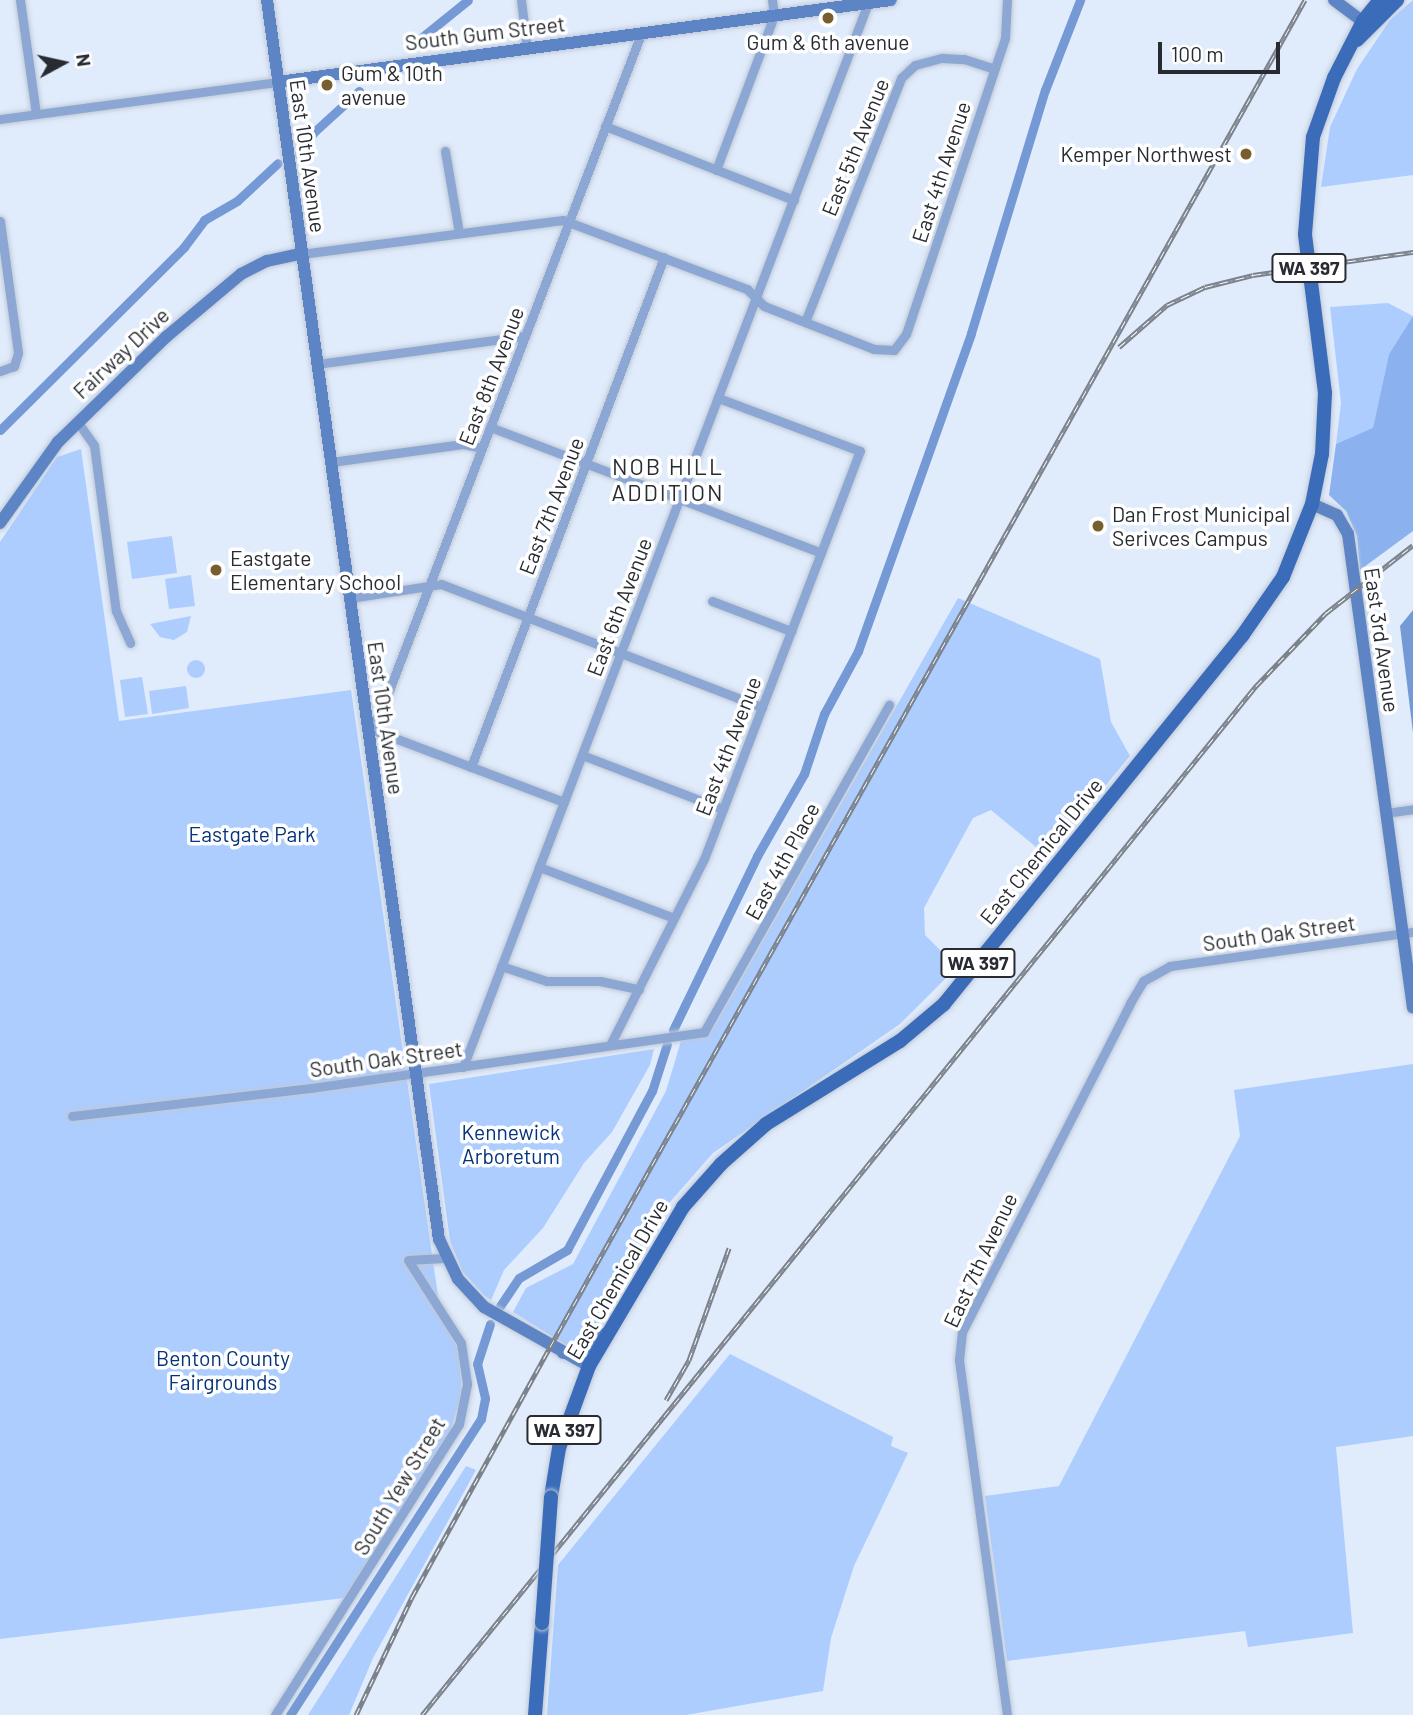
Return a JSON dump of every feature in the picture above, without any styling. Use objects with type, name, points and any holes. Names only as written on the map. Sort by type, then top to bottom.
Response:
[{"type":"main road","name":"WA 397","points":[[1367,25],[1380,0]]},
{"type":"main road","name":"WA 397","points":[[1367,25],[1398,0]]},
{"type":"main road","name":"East Chemical Drive","points":[[535,1715],[551,1497],[559,1448],[589,1366],[683,1207],[721,1164],[766,1125],[900,1041],[944,1004],[1242,636],[1283,577],[1312,504],[1322,454],[1325,393],[1305,234],[1306,187],[1313,137],[1334,78],[1367,25]]},
{"type":"street","points":[[20,0],[36,114]]},
{"type":"street","name":"East 10th Avenue","points":[[267,0],[444,1258]]},
{"type":"street","points":[[521,0],[527,49]]},
{"type":"street","points":[[716,170],[774,16],[772,0]]},
{"type":"street","name":"South Gum Street","points":[[0,119],[891,0]]},
{"type":"street","name":"East 4th Avenue","points":[[805,322],[874,349],[894,349],[906,334],[994,69],[1007,26],[1007,0]]},
{"type":"street","points":[[1334,0],[1367,25]]},
{"type":"street","name":"East 6th Avenue","points":[[463,1067],[869,3]]},
{"type":"street","name":"East 8th Avenue","points":[[368,728],[380,715],[641,34]]},
{"type":"street","name":"East 5th Avenue","points":[[805,322],[901,78],[915,65],[942,58],[964,59],[994,69]]},
{"type":"street","points":[[605,126],[794,200]]},
{"type":"street","points":[[444,151],[459,233]]},
{"type":"street","points":[[0,221],[18,353],[14,366],[0,371]]},
{"type":"street","points":[[301,254],[459,233],[569,222],[747,289],[756,299],[805,322]]},
{"type":"street","name":"Fairway Drive","points":[[0,523],[41,462],[76,421],[233,280],[267,261],[301,254]]},
{"type":"street","name":"East 7th Avenue","points":[[471,767],[664,257]]},
{"type":"street","points":[[317,364],[525,335]]},
{"type":"street","name":"East 4th Avenue","points":[[610,1045],[674,918],[723,809],[860,451],[718,398]]},
{"type":"street","points":[[76,421],[94,445],[116,611],[130,643]]},
{"type":"street","points":[[490,427],[821,554]]},
{"type":"street","points":[[331,462],[463,444],[482,448]]},
{"type":"street","name":"East 3rd Avenue","points":[[1312,504],[1337,515],[1348,534],[1386,813],[1408,932],[1413,1008]]},
{"type":"street","points":[[350,598],[441,584],[762,707]]},
{"type":"street","points":[[712,601],[791,631]]},
{"type":"street","name":"East 4th Place","points":[[704,1032],[889,705]]},
{"type":"street","points":[[368,728],[564,802]]},
{"type":"street","points":[[582,755],[723,809]]},
{"type":"street","points":[[1386,813],[1413,809]]},
{"type":"street","points":[[539,867],[674,918]]},
{"type":"street","name":"South Oak Street","points":[[1152,975],[1170,967],[1408,932]]},
{"type":"street","points":[[501,967],[547,981],[600,981],[639,989]]},
{"type":"street","name":"East 7th Avenue","points":[[1007,1715],[960,1360],[962,1332],[1129,1003],[1152,975]]},
{"type":"street","name":"South Oak Street","points":[[72,1116],[463,1067],[704,1032]]},
{"type":"street","points":[[444,1258],[484,1307],[589,1366]]},
{"type":"street","name":"South Yew Street","points":[[275,1715],[459,1423],[467,1384],[461,1343],[408,1260],[444,1258]]},
{"type":"street","points":[[562,1353],[583,1350],[610,1329]]},
{"type":"green space","points":[[1413,0],[1413,175],[1321,187],[1330,127],[1357,69],[1390,20]]},
{"type":"green space","points":[[1388,303],[1413,316],[1389,354],[1373,429],[1336,444],[1341,403],[1330,307]]},
{"type":"green space","name":"Benton County Fairgrounds","points":[[81,449],[119,721],[351,690],[441,1317],[458,1349],[462,1392],[450,1432],[344,1598],[0,1639],[0,542],[57,457]]},
{"type":"green space","points":[[172,536],[177,573],[132,579],[127,542]]},
{"type":"green space","points":[[191,575],[195,606],[169,609],[165,579]]},
{"type":"green space","points":[[958,598],[1100,659],[1111,722],[1130,756],[1047,856],[991,810],[973,818],[924,908],[925,935],[957,967],[900,1024],[713,1153],[670,1202],[591,1339],[566,1345],[513,1312],[526,1288],[573,1264],[666,1091],[681,1041],[703,1036],[714,1027]]},
{"type":"green space","points":[[191,616],[187,632],[174,640],[160,637],[150,624]]},
{"type":"green space","points":[[196,660],[202,663],[205,669],[202,675],[196,678],[190,675],[187,669],[190,663]]},
{"type":"green space","points":[[142,677],[148,714],[125,717],[120,680]]},
{"type":"green space","points":[[186,686],[189,708],[152,714],[149,691]]},
{"type":"green space","name":"Kennewick Arboretum","points":[[654,1049],[650,1065],[612,1132],[584,1163],[543,1228],[504,1270],[491,1300],[485,1296],[463,1272],[450,1241],[429,1084]]},
{"type":"green space","points":[[1413,1064],[1413,1436],[1336,1447],[1353,1633],[1248,1647],[1245,1631],[1007,1661],[985,1496],[1059,1486],[1240,1136],[1234,1090]]},
{"type":"green space","points":[[730,1354],[893,1437],[891,1446],[908,1453],[854,1566],[831,1638],[823,1691],[686,1715],[547,1715],[558,1565]]},
{"type":"green space","points":[[466,1466],[476,1470],[373,1658],[349,1715],[308,1715]]},
{"type":"shaded area","points":[[1413,316],[1413,531],[1360,570],[1357,536],[1346,511],[1329,495],[1336,444],[1373,428],[1389,354]]},
{"type":"shaded area","points":[[1413,610],[1413,733],[1400,626]]},
{"type":"waterway","points":[[411,46],[468,0]]},
{"type":"waterway","points":[[673,1030],[757,856],[804,774],[824,714],[858,651],[971,333],[1045,90],[1080,0]]},
{"type":"waterway","points":[[299,154],[314,132],[359,91]]},
{"type":"waterway","points":[[0,430],[184,247],[204,220],[238,200],[278,163]]},
{"type":"waterway","points":[[500,1306],[519,1278],[567,1250],[652,1091],[667,1044]]},
{"type":"waterway","points":[[290,1715],[481,1419],[485,1398],[477,1364],[490,1324]]},
{"type":"railway","points":[[356,1715],[412,1597],[550,1347],[1305,0]]},
{"type":"railway","points":[[1119,347],[1167,305],[1205,287],[1253,275],[1413,252]]},
{"type":"railway","points":[[422,1715],[1256,686],[1326,613],[1413,545]]},
{"type":"railway","points":[[666,1400],[689,1360],[729,1248]]},
{"type":"place","name":"Gum & 6th avenue","points":[[828,18]]},
{"type":"place","name":"Gum & 10th avenue","points":[[327,85]]},
{"type":"place","name":"Kemper Northwest","points":[[1246,154]]},
{"type":"place","name":"Dan Frost Municipal Serivces Campus","points":[[1098,526]]},
{"type":"place","name":"Eastgate Elementary School","points":[[216,570]]},
{"type":"district","name":"NOB HILL ADDITION","points":[[668,479]]},
{"type":"park label","name":"Eastgate Park","points":[[252,834]]}]
